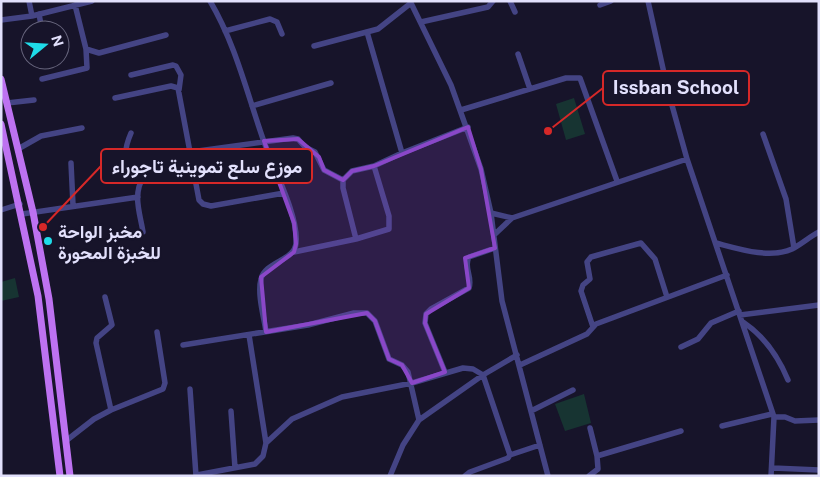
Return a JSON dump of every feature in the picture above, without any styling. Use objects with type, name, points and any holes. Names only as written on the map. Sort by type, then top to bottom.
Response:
[{"type":"main road","points":[[1,78],[18,148],[50,300],[70,476]]},
{"type":"main road","points":[[1,125],[20,204],[44,334],[60,476]]},
{"type":"street","points":[[29,1],[32,16]]},
{"type":"street","points":[[1,20],[32,16],[92,1]]},
{"type":"street","points":[[421,22],[488,7],[493,1]]},
{"type":"street","points":[[510,1],[515,12]]},
{"type":"street","points":[[600,4],[611,1]]},
{"type":"street","points":[[648,1],[668,91],[687,159],[773,415],[772,476]]},
{"type":"street","points":[[211,2],[225,31],[284,193],[295,228],[296,244],[294,252]]},
{"type":"street","points":[[314,46],[367,32],[386,24],[410,2],[421,22],[468,127],[481,169],[491,213],[502,301],[548,476]]},
{"type":"street","points":[[42,79],[87,68],[86,49],[75,6]]},
{"type":"street","points":[[39,14],[40,20]]},
{"type":"street","points":[[225,31],[270,19],[277,22],[282,34]]},
{"type":"street","points":[[367,32],[402,152]]},
{"type":"street","points":[[86,49],[99,53],[166,35]]},
{"type":"street","points":[[518,54],[530,89]]},
{"type":"street","points":[[130,75],[173,65],[176,66],[180,75],[179,90],[189,155],[199,200],[203,204],[211,206],[284,193]]},
{"type":"street","points":[[461,110],[566,78],[582,80],[617,181]]},
{"type":"street","points":[[252,106],[331,83]]},
{"type":"street","points":[[115,98],[171,86],[179,90]]},
{"type":"street","points":[[7,102],[34,100]]},
{"type":"street","points":[[343,180],[352,171],[374,166],[402,152],[468,127]]},
{"type":"street","points":[[18,148],[41,136],[82,128]]},
{"type":"street","points":[[131,133],[125,147],[127,162],[133,170],[144,176]]},
{"type":"street","points":[[763,134],[786,199],[794,248]]},
{"type":"street","points":[[143,232],[138,186],[144,176],[198,151],[288,138],[298,139],[304,147],[319,157],[324,170],[343,180],[356,239]]},
{"type":"street","points":[[494,235],[512,218],[617,181],[687,159]]},
{"type":"street","points":[[71,163],[73,205]]},
{"type":"street","points":[[266,332],[260,287],[261,276],[273,264],[294,252],[385,232],[390,224],[374,166]]},
{"type":"street","points":[[22,214],[73,205],[110,202],[138,197]]},
{"type":"street","points":[[1,210],[20,204]]},
{"type":"street","points":[[491,213],[512,218]]},
{"type":"street","points":[[716,243],[756,252],[782,252],[794,248],[819,232]]},
{"type":"street","points":[[593,327],[581,292],[583,285],[590,280],[587,262],[591,257],[641,243],[655,259],[667,297]]},
{"type":"street","points":[[445,372],[425,323],[426,314],[431,309],[469,288],[471,282],[466,264],[469,257],[495,248]]},
{"type":"street","points":[[520,365],[587,334],[593,327],[727,275]]},
{"type":"street","points":[[105,297],[112,325],[97,338],[96,343],[111,410]]},
{"type":"street","points":[[681,347],[698,339],[711,323],[740,313],[819,305]]},
{"type":"street","points":[[183,345],[308,325],[354,313],[367,314],[375,321],[389,359],[402,365],[408,372],[419,420]]},
{"type":"street","points":[[743,322],[761,336],[781,362],[788,380]]},
{"type":"street","points":[[67,440],[94,419],[163,388],[165,383],[157,332]]},
{"type":"street","points":[[249,335],[266,443]]},
{"type":"street","points":[[390,476],[403,445],[419,420],[484,375],[517,355]]},
{"type":"street","points":[[190,389],[196,476],[255,464],[260,460],[266,443],[292,419],[328,402],[342,397],[412,383],[445,372],[470,368],[484,375],[510,455]]},
{"type":"street","points":[[531,411],[574,390]]},
{"type":"street","points":[[231,411],[235,468]]},
{"type":"street","points":[[722,426],[773,415],[785,416],[795,421],[819,420]]},
{"type":"street","points":[[589,476],[597,471],[597,456],[590,428]]},
{"type":"street","points":[[597,456],[681,431]]},
{"type":"street","points":[[465,476],[470,472],[508,458],[510,455],[540,445]]},
{"type":"street","points":[[772,468],[819,470]]},
{"type":"highlighted area","points":[[468,127],[481,169],[495,248],[465,258],[469,288],[426,314],[425,323],[445,372],[412,383],[402,365],[389,359],[375,321],[367,313],[266,332],[261,277],[294,252],[296,244],[294,223],[264,141],[298,139],[319,157],[324,170],[343,180],[352,171],[374,166]]},
{"type":"green space","points":[[574,98],[585,134],[566,140],[556,104]]},
{"type":"green space","points":[[15,278],[19,297],[1,301],[1,282]]},
{"type":"green space","points":[[584,394],[591,423],[565,431],[555,404]]},
{"type":"place","name":"Issban School","points":[[548,131]]},
{"type":"place","name":"موزع سلع تموينية تاجوراء","points":[[43,227]]},
{"type":"place","name":"مخبز الواحة للخبزة المحورة","points":[[48,241]]}]
